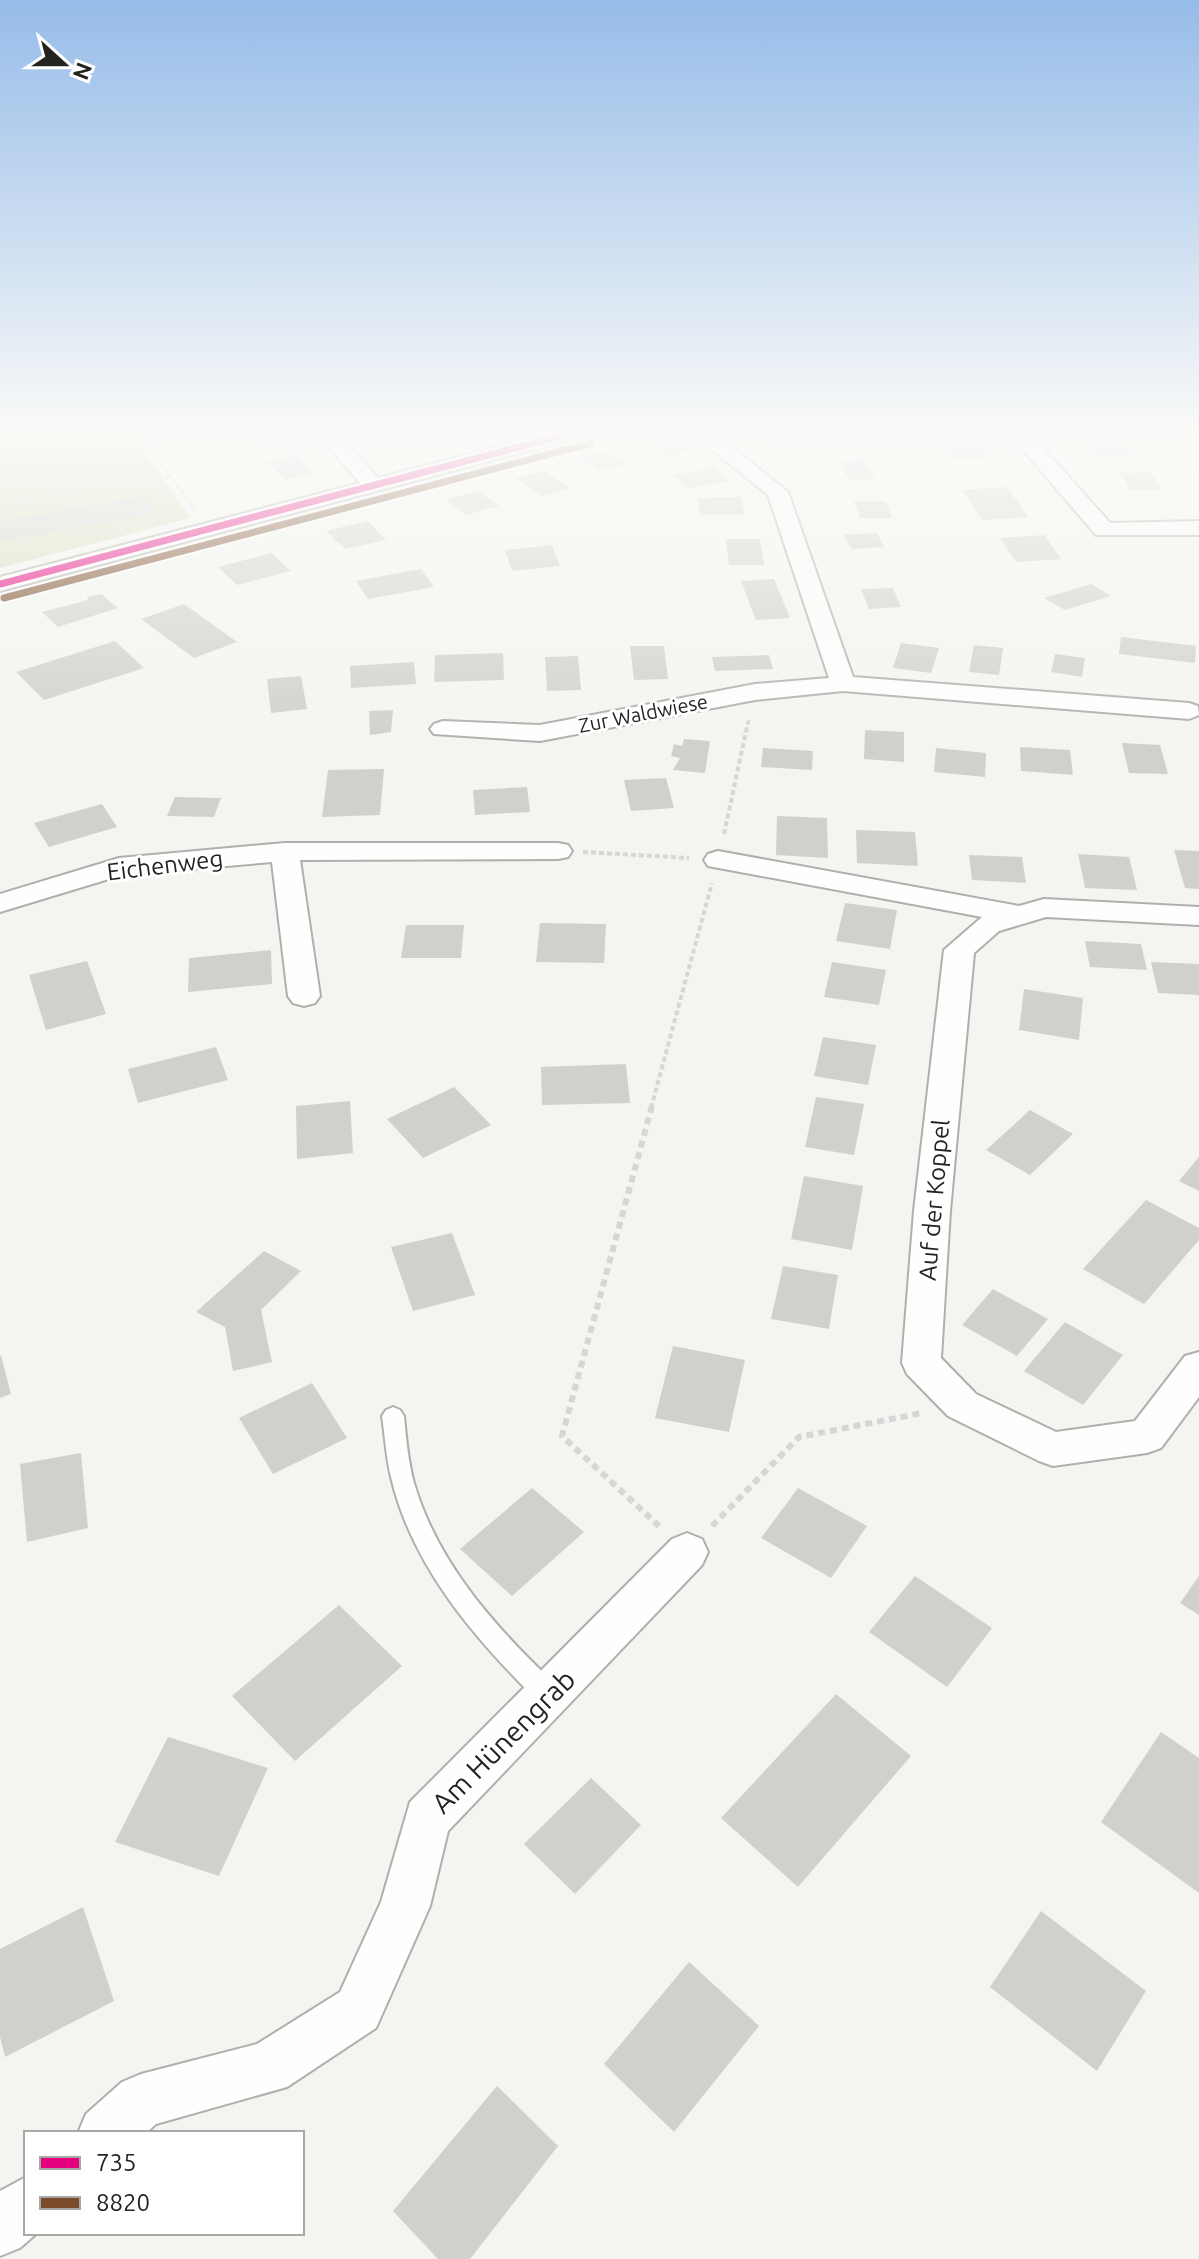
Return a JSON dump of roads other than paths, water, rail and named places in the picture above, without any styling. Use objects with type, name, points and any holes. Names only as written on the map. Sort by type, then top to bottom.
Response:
[{"type":"street","points":[[0,584],[182,534]]},
{"type":"street","points":[[792,534],[843,684]]},
{"type":"street","name":"Zur Waldwiese","points":[[443,729],[540,733],[755,692],[843,684],[1189,711]]},
{"type":"street","name":"Eichenweg","points":[[0,903],[119,867],[285,852],[558,851]]},
{"type":"street","points":[[285,852],[304,996]]},
{"type":"street","points":[[718,860],[1019,915]]},
{"type":"street","name":"Auf der Koppel","points":[[1199,916],[1044,908],[988,925],[959,950],[932,1211],[921,1363],[962,1405],[1053,1449],[1147,1436],[1199,1367]]},
{"type":"street","name":"Am Hünengrab","points":[[107,2131],[141,2101],[268,2068],[358,2010],[405,1906],[427,1819],[687,1552]]},
{"type":"street","points":[[0,2228],[24,2207]]},
{"type":"lane","points":[[393,1416],[404,1488],[454,1590],[499,1648],[549,1695]]}]
